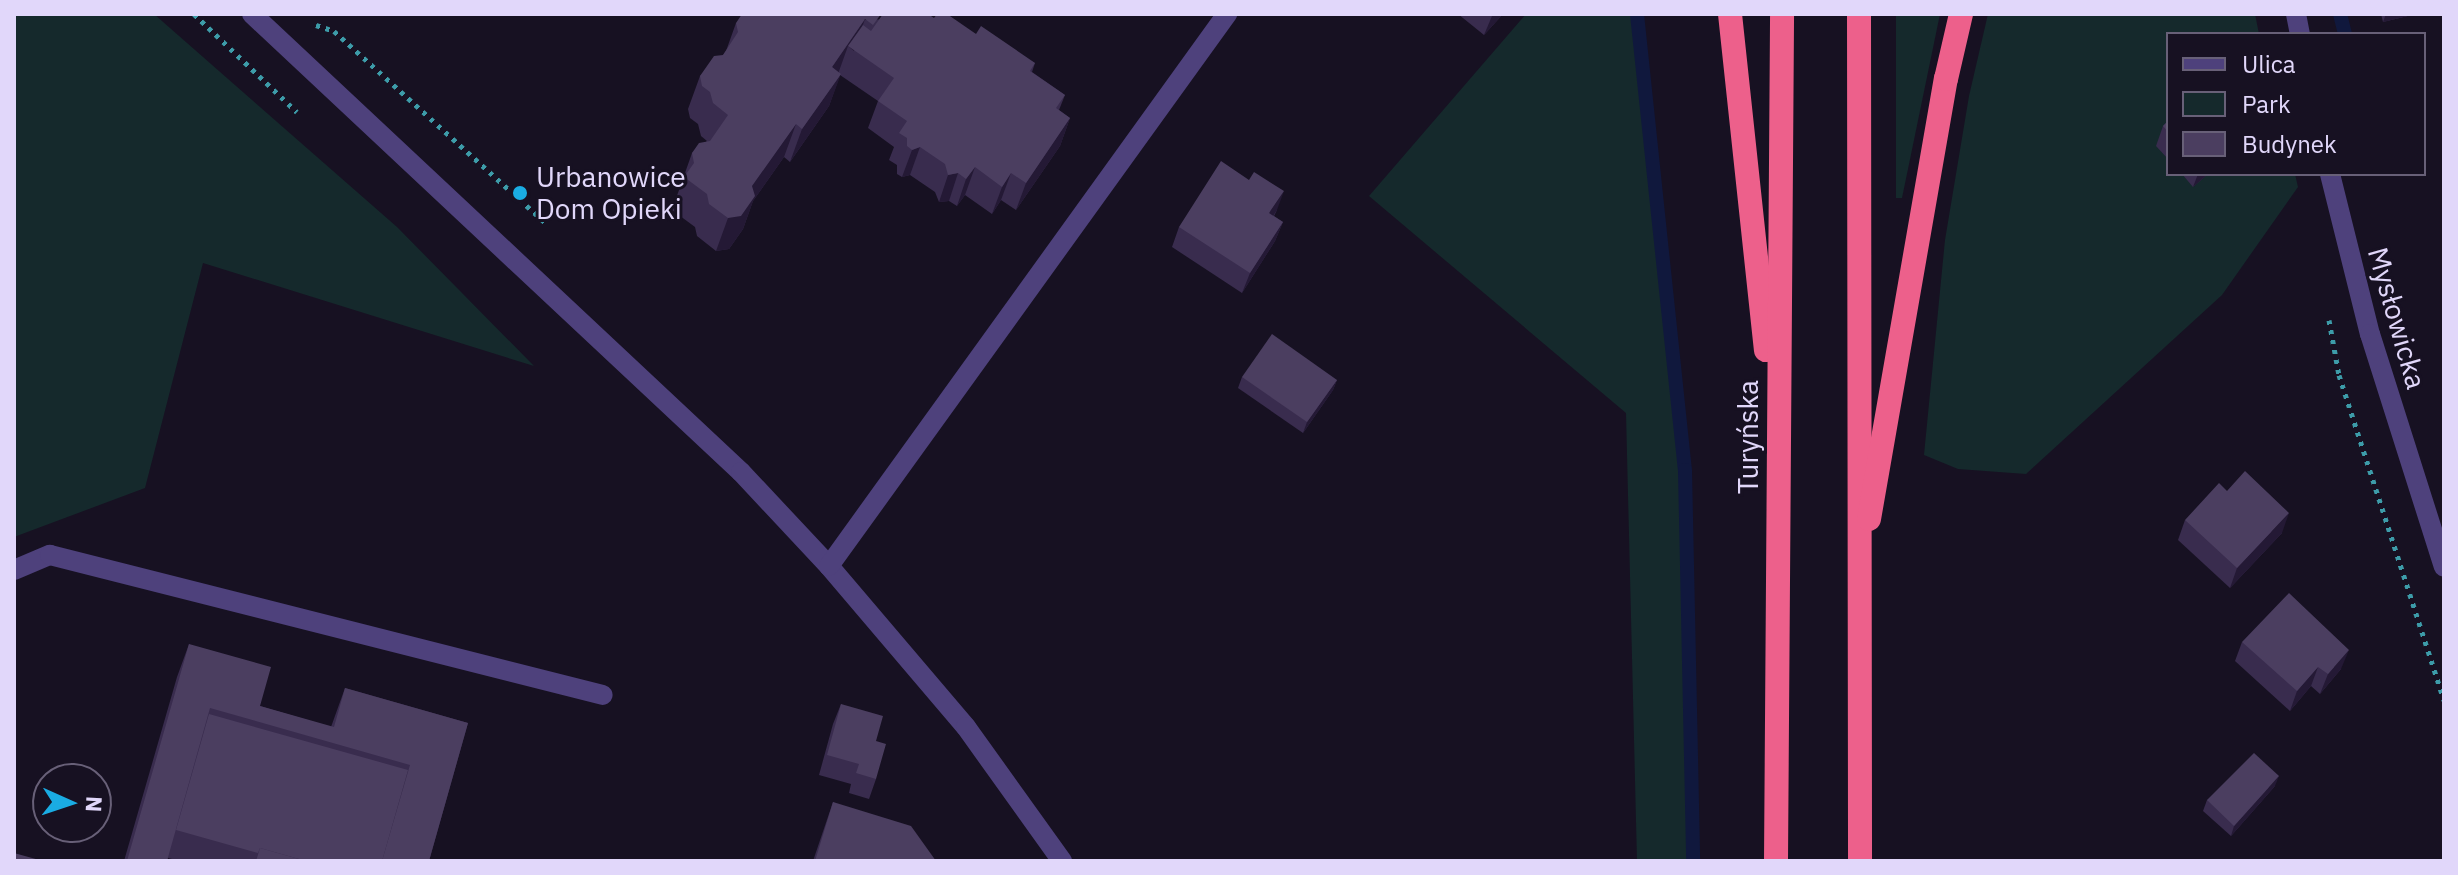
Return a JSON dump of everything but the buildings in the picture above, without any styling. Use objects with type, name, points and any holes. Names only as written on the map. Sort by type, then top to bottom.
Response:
[{"type":"highway","points":[[1730,14],[1778,465]]},
{"type":"highway","name":"Turyńska","points":[[1776,861],[1782,14]]},
{"type":"highway","points":[[1859,14],[1857,580],[1860,861]]},
{"type":"highway","points":[[1857,580],[1946,79],[1961,14]]},
{"type":"street","points":[[252,14],[741,472],[829,566],[966,727],[1062,861]]},
{"type":"street","points":[[829,566],[1227,14]]},
{"type":"street","name":"Mysłowicka","points":[[2330,176],[2370,334],[2444,567]]},
{"type":"street","points":[[14,570],[50,555],[603,695]]},
{"type":"path","points":[[194,14],[297,112]]},
{"type":"path","points":[[307,22],[334,31],[548,225]]},
{"type":"path","points":[[2327,313],[2339,375],[2444,700]]},
{"type":"green space","points":[[14,14],[154,14],[397,227],[534,366],[203,263],[145,488],[14,537]]},
{"type":"green space","points":[[1526,14],[1641,14],[1689,456],[1696,861],[1637,861],[1626,413],[1369,196]]},
{"type":"green space","points":[[1896,14],[1940,14],[1902,198],[1896,198]]},
{"type":"green space","points":[[1988,14],[2255,14],[2259,32],[2166,32],[2166,176],[2295,176],[2298,187],[2222,295],[2026,474],[1958,469],[1924,455],[1945,240],[1969,96]]},
{"type":"waterway","points":[[1637,14],[1685,470],[1693,861]]},
{"type":"waterway","points":[[2340,14],[2344,32]]},
{"type":"place","name":"Urbanowice Dom Opieki","points":[[520,193]]}]
